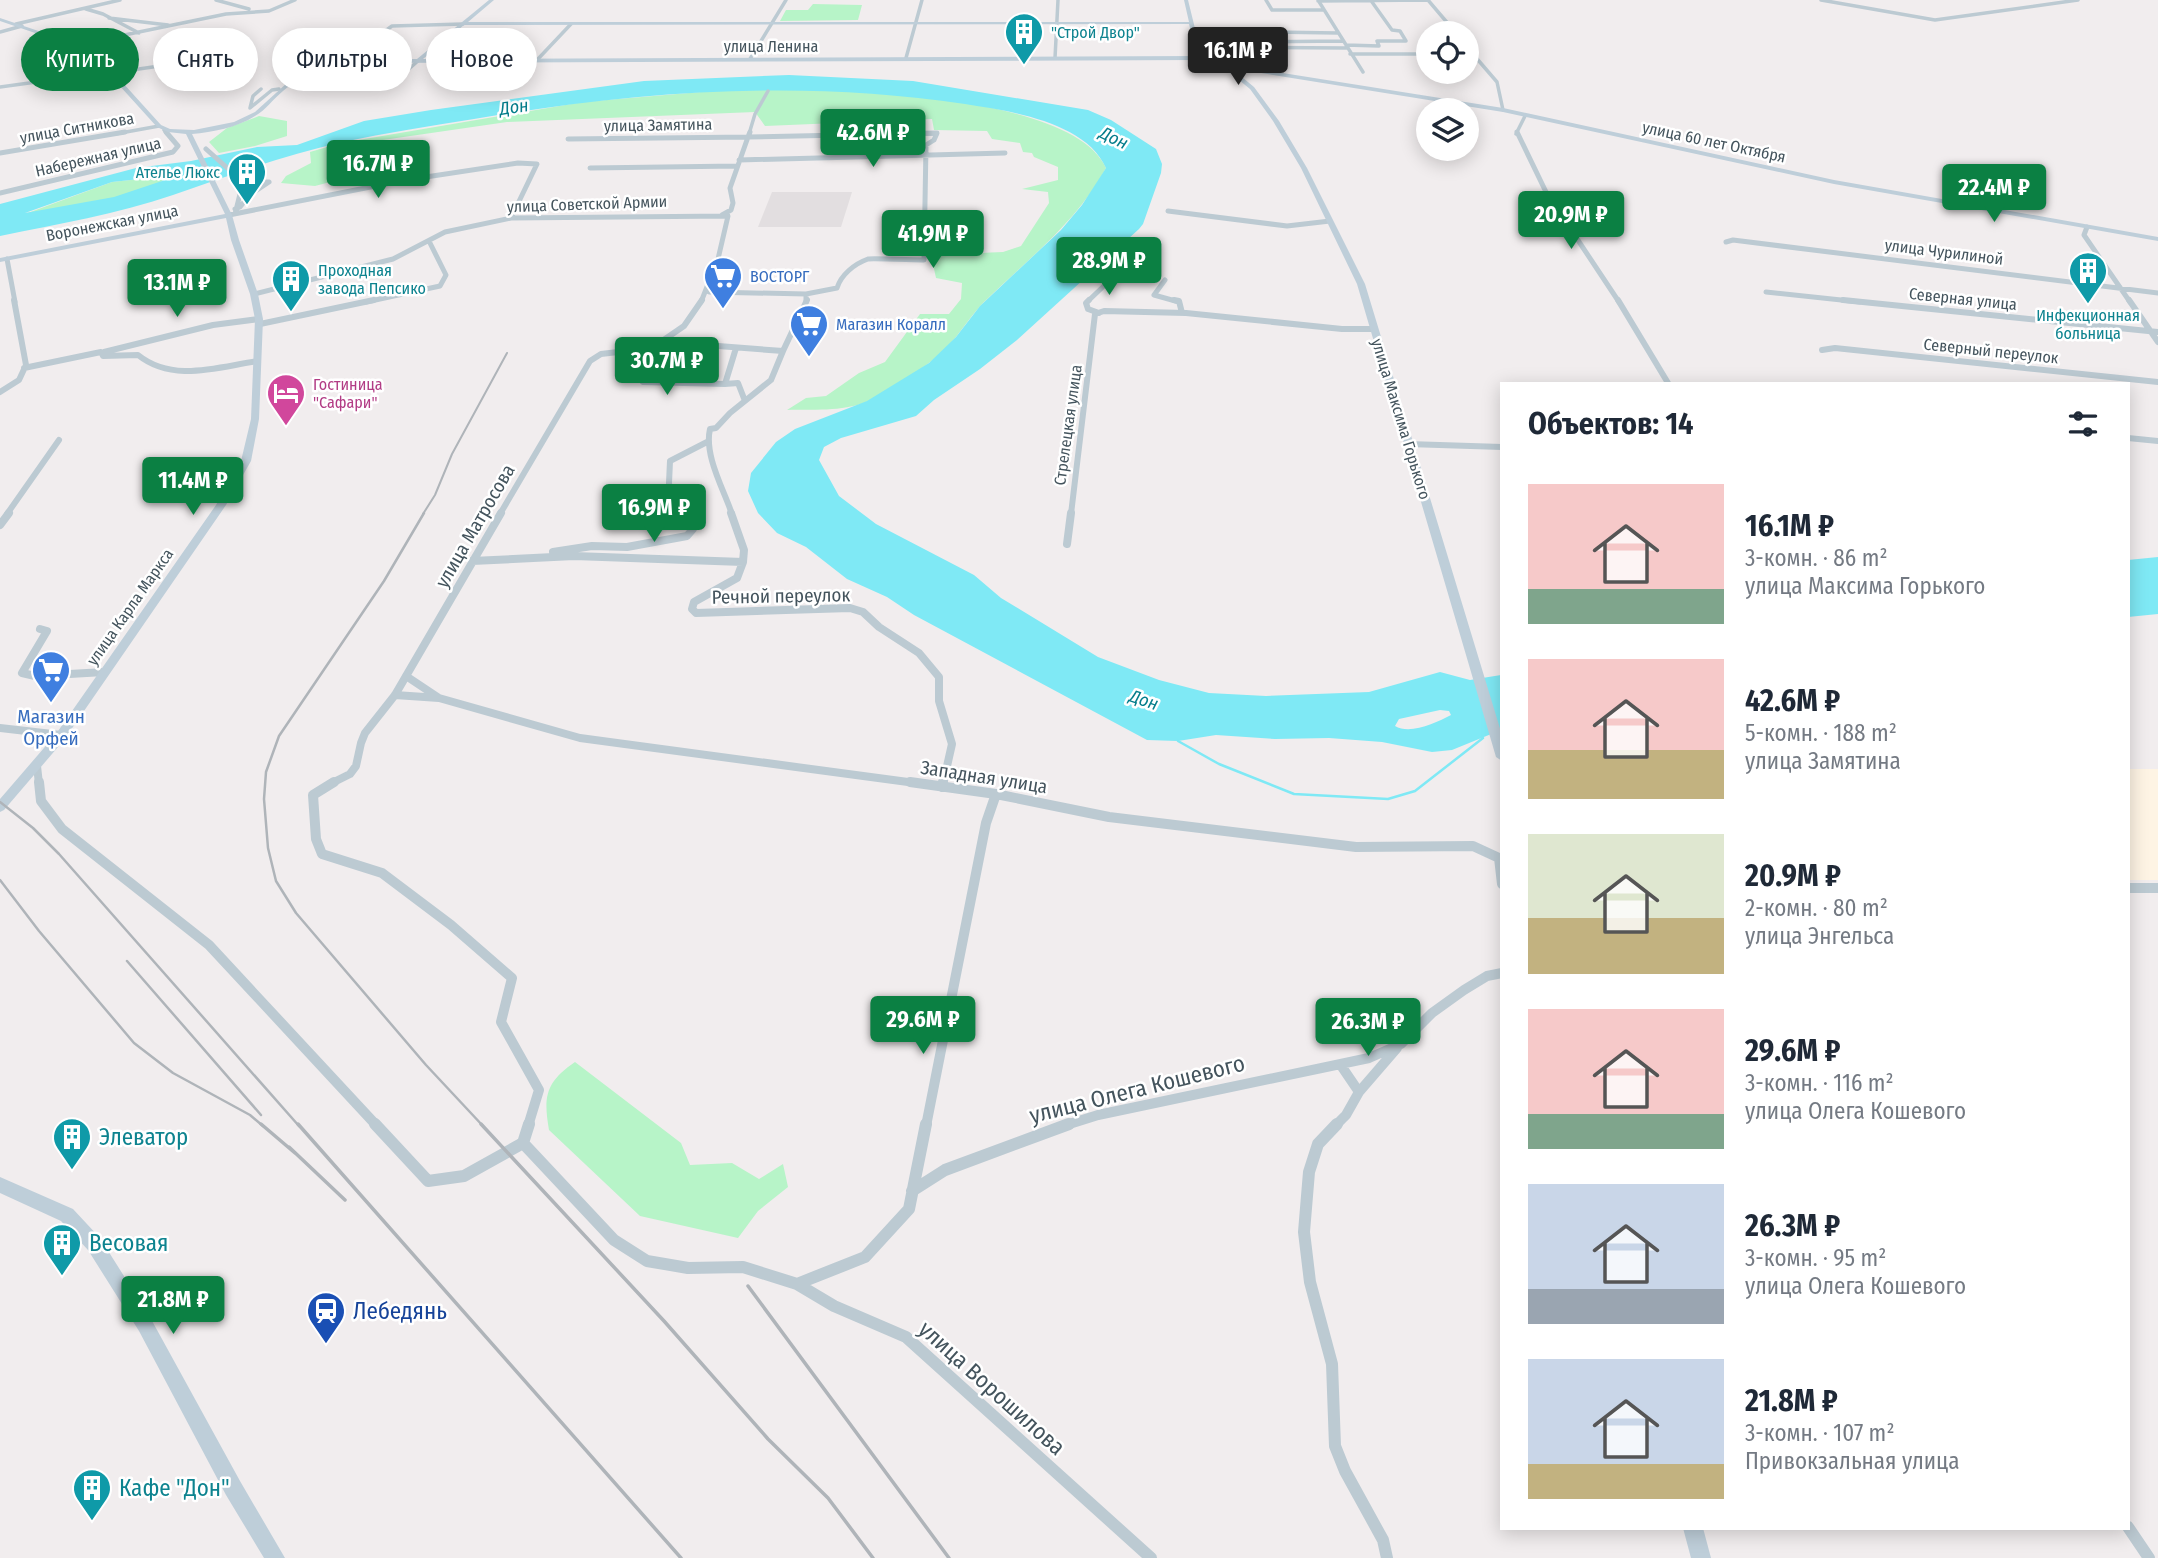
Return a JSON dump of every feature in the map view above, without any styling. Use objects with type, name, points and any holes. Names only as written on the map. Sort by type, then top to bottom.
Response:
[{"type":"main road","points":[[419,60],[492,0]]},
{"type":"main road","points":[[1186,0],[1200,58],[1243,70]]},
{"type":"main road","points":[[0,19],[28,28]]},
{"type":"main road","points":[[463,24],[1191,23]]},
{"type":"main road","name":"улица Ленина","points":[[537,60],[1200,58]]},
{"type":"main road","name":"улица Максима Горького","points":[[1200,58],[1232,72],[1252,88]]},
{"type":"main road","name":"улица Ленина","points":[[412,60],[426,60]]},
{"type":"main road","points":[[1232,72],[1232,69],[1243,70]]},
{"type":"main road","name":"улица Максима Горького","points":[[1243,70],[1293,150],[1361,284],[1500,753]]},
{"type":"main road","name":"улица 60 лет Октября","points":[[1243,70],[1264,71],[1503,110],[1834,181],[2158,239]]},
{"type":"main road","points":[[127,91],[162,128],[190,134]]},
{"type":"main road","name":"улица Ленина","points":[[190,134],[246,119],[262,108],[277,91]]},
{"type":"main road","name":"улица Карла Маркса","points":[[1,806],[61,734],[221,505],[246,461],[255,423],[260,322],[254,294],[234,240],[231,212],[215,188],[190,134]]},
{"type":"main road","name":"Воронежская улица","points":[[4,260],[231,212]]},
{"type":"main road","points":[[0,1185],[67,1215],[94,1244],[145,1325],[233,1488],[275,1558]]},
{"type":"main road","points":[[1693,1530],[1700,1558]]},
{"type":"street","points":[[0,32],[120,0]]},
{"type":"street","points":[[216,0],[257,11]]},
{"type":"street","points":[[139,33],[226,14],[270,10],[295,0]]},
{"type":"street","points":[[750,59],[786,0]]},
{"type":"street","points":[[906,58],[922,0]]},
{"type":"street","points":[[1055,58],[1058,0]]},
{"type":"street","points":[[1266,0],[1272,10],[1324,10]]},
{"type":"street","points":[[1318,1],[1428,0],[1445,21]]},
{"type":"street","points":[[1821,0],[1923,19],[1958,19],[2078,0]]},
{"type":"street","points":[[1318,1],[1363,72]]},
{"type":"street","points":[[1196,47],[1379,46],[1377,41],[1406,41],[1400,31],[1392,30],[1372,2]]},
{"type":"street","points":[[85,9],[129,28]]},
{"type":"street","points":[[109,18],[173,26]]},
{"type":"street","points":[[388,28],[463,24]]},
{"type":"street","points":[[537,60],[571,24]]},
{"type":"street","points":[[1192,32],[1338,33]]},
{"type":"street","points":[[1350,54],[1416,54]]},
{"type":"street","points":[[412,66],[419,60]]},
{"type":"street","points":[[1479,63],[1496,76],[1504,98],[1503,110]]},
{"type":"street","points":[[0,87],[21,84]]},
{"type":"street","points":[[261,89],[253,96],[250,108],[272,90]]},
{"type":"street","points":[[722,215],[731,209],[733,203],[730,188],[755,114],[768,91]]},
{"type":"street","points":[[1525,116],[1516,133],[1529,162],[1601,272],[1667,382]]},
{"type":"street","name":"улица Ситникова","points":[[0,153],[162,128]]},
{"type":"street","name":"Набережная улица","points":[[0,193],[173,152],[178,146],[162,128]]},
{"type":"street","name":"улица Замятина","points":[[568,139],[937,133],[934,141],[926,145],[925,155]]},
{"type":"street","name":"улица Карла Маркса","points":[[206,149],[243,182],[231,212]]},
{"type":"street","points":[[590,168],[1005,153]]},
{"type":"street","points":[[709,292],[806,294],[836,288],[841,276],[870,258],[892,261],[924,260],[927,168],[925,155]]},
{"type":"street","points":[[231,212],[406,180],[518,163],[537,164],[511,218]]},
{"type":"street","points":[[231,212],[260,182],[259,175],[250,172]]},
{"type":"street","points":[[250,195],[270,183],[260,182]]},
{"type":"street","points":[[1168,211],[1287,226],[1330,221]]},
{"type":"street","points":[[722,215],[728,216],[728,221],[709,292],[682,329],[666,342],[652,348],[654,354],[643,382],[738,383],[745,401]]},
{"type":"street","name":"улица Советской Армии","points":[[254,294],[393,259],[445,232],[511,218],[722,215]]},
{"type":"street","points":[[2087,226],[2084,235],[2158,342]]},
{"type":"street","name":"улица Чурилиной","points":[[1726,242],[1733,240],[2158,293]]},
{"type":"street","points":[[24,368],[213,325],[260,322],[440,286],[446,275],[429,241]]},
{"type":"street","points":[[0,392],[19,378],[26,365],[4,260]]},
{"type":"street","name":"Стрелецкая улица","points":[[1099,313],[1088,309],[1086,303],[1128,263],[1133,262]]},
{"type":"street","points":[[1165,280],[1154,295],[1179,301],[1182,313]]},
{"type":"street","name":"Северная улица","points":[[1766,292],[2158,332]]},
{"type":"street","points":[[696,613],[692,609],[694,602],[737,578],[744,550],[717,470],[709,458],[707,442],[710,429],[716,428],[721,419],[776,373],[808,297],[806,294]]},
{"type":"street","points":[[1099,313],[1182,313],[1342,329],[1374,329]]},
{"type":"street","name":"Стрелецкая улица","points":[[1067,544],[1078,444],[1090,378],[1095,314],[1099,313]]},
{"type":"street","points":[[666,342],[783,351]]},
{"type":"street","name":"улица Матросова","points":[[523,1143],[539,1090],[501,1022],[512,978],[450,925],[382,873],[322,854],[316,839],[313,794],[321,786],[338,781],[353,772],[359,763],[360,740],[395,695],[593,356],[652,348]]},
{"type":"street","points":[[725,384],[736,348]]},
{"type":"street","name":"Северный переулок","points":[[1822,350],[1835,348],[2158,382]]},
{"type":"street","points":[[101,352],[103,356],[138,355],[148,365],[167,371],[258,361]]},
{"type":"street","points":[[0,384],[19,378]]},
{"type":"street","points":[[2130,438],[2158,441]]},
{"type":"street","points":[[0,525],[59,440]]},
{"type":"street","points":[[674,520],[668,486],[670,461],[707,442]]},
{"type":"street","points":[[1408,444],[1500,447]]},
{"type":"street","points":[[585,556],[687,536],[693,529],[692,522]]},
{"type":"street","points":[[539,556],[592,546],[631,546]]},
{"type":"street","points":[[472,561],[585,556],[743,562]]},
{"type":"street","name":"Речной переулок","points":[[696,613],[845,608],[863,612],[879,627],[919,653],[939,677],[939,701],[952,744],[942,787]]},
{"type":"street","points":[[40,629],[47,631],[46,634],[22,673],[35,676],[104,672]]},
{"type":"street","points":[[406,676],[439,698]]},
{"type":"street","points":[[395,695],[439,698]]},
{"type":"street","name":"Западная улица","points":[[439,698],[580,738],[996,794],[1109,817],[1356,847],[1473,846],[1499,858],[1500,867]]},
{"type":"street","points":[[0,728],[61,734]]},
{"type":"street","points":[[37,766],[41,801],[62,829],[209,946],[428,1181],[464,1176],[523,1143]]},
{"type":"street","points":[[797,1284],[865,1257],[909,1209],[986,822],[996,794]]},
{"type":"street","points":[[2130,888],[2158,888]]},
{"type":"street","name":"улица Олега Кошевого","points":[[912,1191],[945,1170],[1034,1135],[1098,1115],[1201,1096],[1264,1078],[1369,1058],[1401,1044],[1432,1013],[1487,976],[1500,973]]},
{"type":"street","points":[[1388,1558],[1383,1540],[1345,1471],[1335,1446],[1332,1364],[1310,1282],[1304,1232],[1309,1172],[1318,1144],[1346,1115],[1359,1092],[1401,1044]]},
{"type":"street","points":[[1340,1064],[1359,1092]]},
{"type":"street","name":"улица Ворошилова","points":[[523,1143],[614,1240],[647,1261],[688,1268],[743,1267],[797,1284],[834,1306],[906,1336],[1151,1558]]},
{"type":"street","points":[[2130,1530],[2150,1558]]},
{"type":"shaded area","points":[[772,192],[852,192],[841,227],[758,227]]},
{"type":"shaded area","points":[[2130,769],[2158,769],[2158,880],[2130,880]]},
{"type":"green space","points":[[813,4],[862,5],[858,20],[780,21],[786,10],[808,10]]},
{"type":"green space","points":[[736,89],[878,93],[994,108],[1044,123],[1083,142],[1106,168],[1081,206],[1066,223],[984,302],[939,355],[908,378],[866,402],[837,409],[817,410],[787,410],[806,398],[826,396],[859,373],[885,362],[920,314],[949,314],[961,299],[962,283],[936,278],[931,255],[1003,252],[1021,246],[1049,203],[1048,192],[1022,189],[1058,180],[1058,167],[1034,157],[1032,153],[1023,152],[1020,143],[992,139],[987,131],[934,130],[932,119],[765,126],[755,112],[507,122],[376,141],[332,150],[334,164],[377,157],[375,170],[315,186],[281,183],[286,176],[311,163],[310,152],[341,143],[583,102]]},
{"type":"green space","points":[[259,116],[287,121],[287,136],[219,153],[209,142],[227,128]]},
{"type":"green space","points":[[168,176],[143,190],[123,196],[25,214],[112,182]]},
{"type":"green space","points":[[575,1062],[681,1143],[690,1165],[732,1163],[759,1179],[783,1164],[788,1187],[758,1211],[738,1238],[640,1216],[549,1130],[546,1108],[552,1083]]},
{"type":"water","name":"Дон","points":[[789,75],[913,81],[1088,110],[1111,120],[1156,149],[1162,164],[1143,224],[1017,340],[916,416],[841,438],[824,447],[819,460],[839,496],[876,524],[974,575],[1001,598],[1098,657],[1159,680],[1209,693],[1266,696],[1369,692],[1440,672],[1470,680],[1500,675],[1500,730],[1452,750],[1432,752],[1382,742],[1329,738],[1275,739],[1216,735],[1178,741],[1147,740],[914,615],[887,597],[847,579],[806,547],[777,533],[758,513],[748,491],[751,473],[776,442],[795,429],[867,401],[929,363],[956,337],[980,306],[1061,230],[1082,205],[1106,168],[1096,152],[1082,140],[1045,121],[965,104],[842,92],[719,92],[596,101],[343,142],[279,159],[131,208],[0,236],[0,204],[136,168],[191,161],[257,147],[297,145],[364,121],[644,81]],"holes":[[[168,176],[162,181],[114,197],[25,213],[112,182]],[[1440,710],[1449,711],[1451,715],[1415,729],[1395,726],[1399,719]]]},
{"type":"water","points":[[2158,557],[2158,614],[2130,617],[2130,560]]},
{"type":"waterway","points":[[1178,741],[1219,764],[1294,794],[1388,799],[1415,791],[1483,738]]},
{"type":"railway","points":[[423,514],[507,353]]},
{"type":"railway","points":[[424,513],[384,581],[279,736],[266,772],[264,799],[268,848],[276,881],[296,913],[426,1065],[483,1126]]},
{"type":"railway","points":[[0,802],[33,828],[59,854],[299,1126]]},
{"type":"railway","points":[[0,880],[39,931],[134,1043],[173,1073],[250,1115],[263,1126]]},
{"type":"railway","points":[[127,961],[261,1115]]},
{"type":"railway","points":[[261,1124],[295,1153]]},
{"type":"railway","points":[[298,1124],[681,1558]]},
{"type":"railway","points":[[481,1124],[664,1321],[768,1439],[828,1498],[873,1558]]},
{"type":"railway","points":[[289,1147],[345,1200]]},
{"type":"railway","points":[[748,1286],[949,1558]]},
{"type":"place","name":"\"Строй Двор\"","points":[[1024,66]]},
{"type":"place","name":"Ателье Люкс","points":[[247,206]]},
{"type":"place","name":"Инфекционная больница","points":[[2088,305]]},
{"type":"place","name":"ВОСТОРГ","points":[[723,310]]},
{"type":"place","name":"Проходная завода Пепсико","points":[[291,313]]},
{"type":"place","name":"Магазин Коралл","points":[[809,358]]},
{"type":"place","name":"Гостиница \"Сафари\"","points":[[286,427]]},
{"type":"place","name":"Магазин Орфей","points":[[51,704]]},
{"type":"place","name":"Элеватор","points":[[72,1171]]},
{"type":"place","name":"Весовая","points":[[62,1277]]},
{"type":"place","name":"Лебедянь","points":[[326,1345]]},
{"type":"place","name":"Кафе \"Дон\"","points":[[92,1522]]}]
